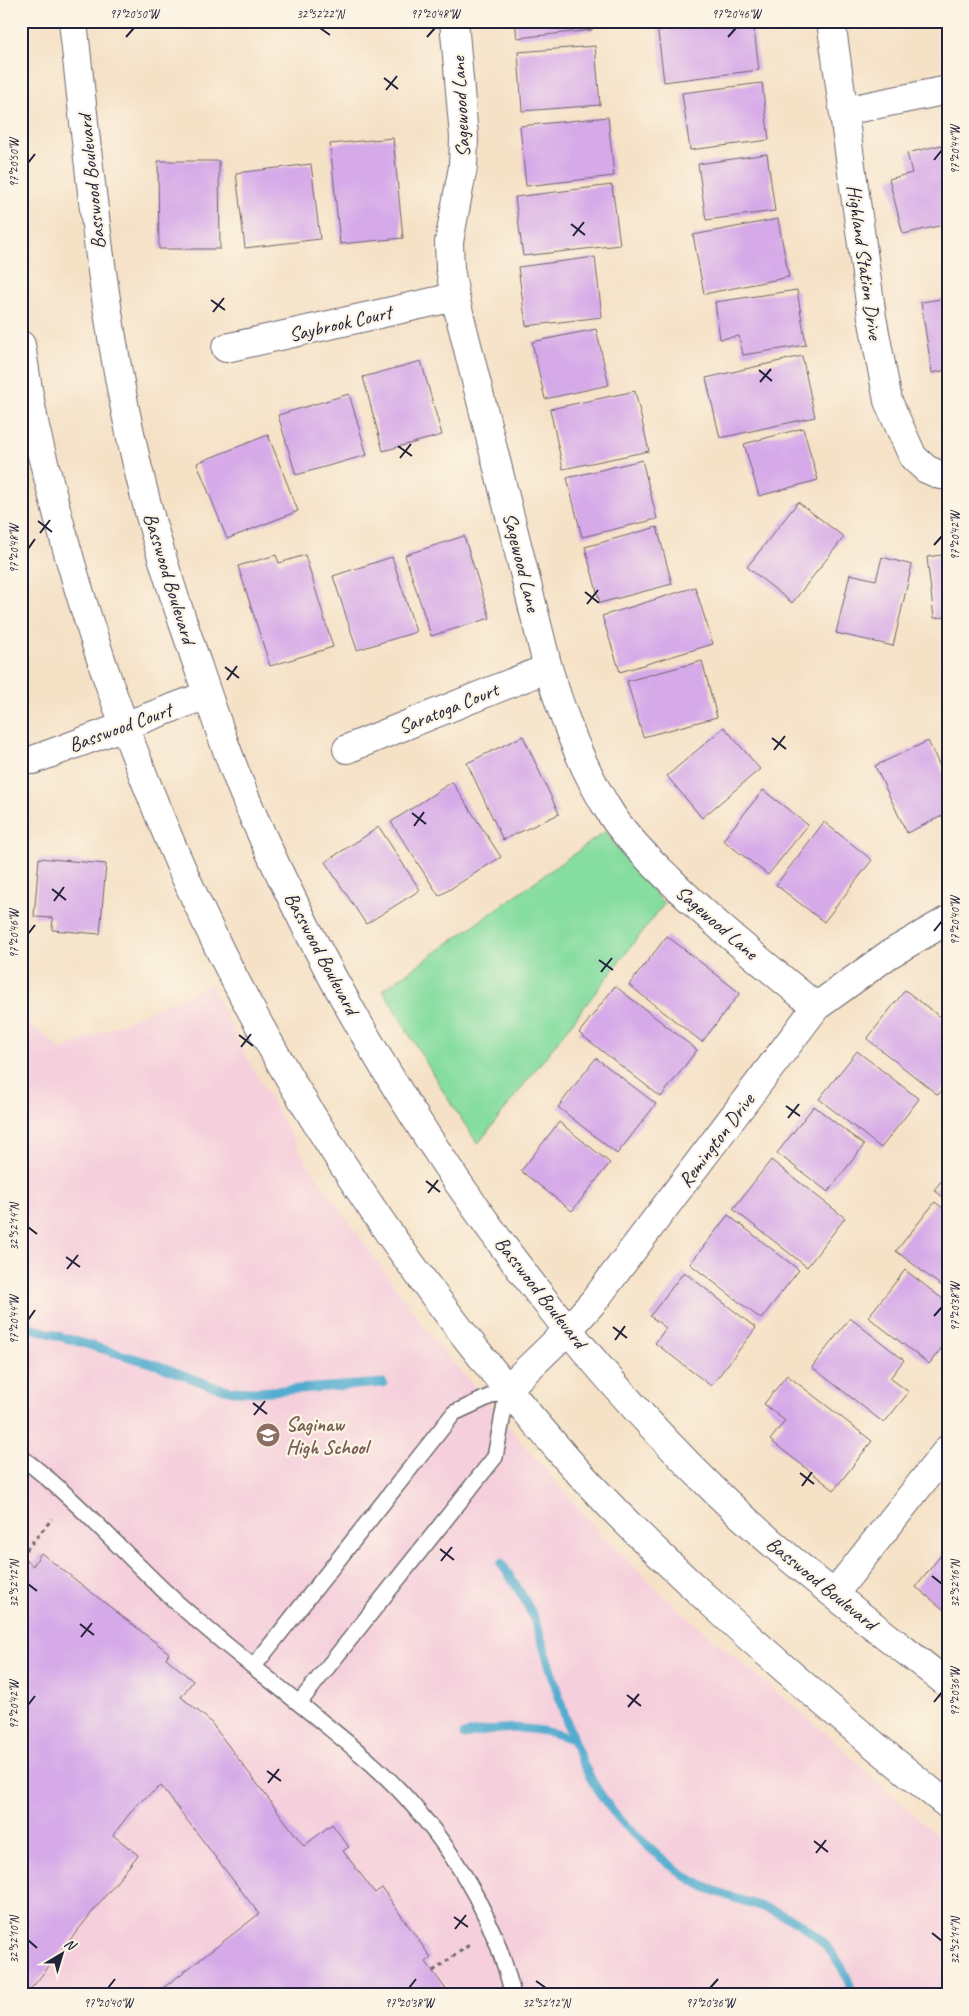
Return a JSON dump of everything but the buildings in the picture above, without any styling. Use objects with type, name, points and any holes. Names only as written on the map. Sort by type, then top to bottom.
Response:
[{"type":"main road","name":"Basswood Boulevard","points":[[73,21],[100,264],[114,360],[159,549],[207,695],[252,812],[281,876],[347,1003],[434,1146],[488,1224],[569,1329],[636,1407],[717,1493],[771,1542],[948,1684]]},
{"type":"main road","name":"Sagewood Lane","points":[[454,21],[464,137],[463,167],[449,242],[450,268],[455,297],[548,668],[565,721],[588,772],[612,815],[647,858],[693,904],[816,1007]]},
{"type":"main road","name":"Highland Station Drive","points":[[831,21],[872,317],[888,401],[913,457],[926,469],[948,476]]},
{"type":"main road","points":[[844,111],[948,90]]},
{"type":"main road","name":"Saybrook Court","points":[[226,348],[455,297]]},
{"type":"main road","points":[[21,345],[33,417],[57,514],[89,626],[154,804],[192,893],[232,975],[284,1071],[339,1160],[405,1256],[476,1349],[566,1458],[665,1561],[790,1674],[948,1805]]},
{"type":"main road","name":"Saratoga Court","points":[[347,749],[548,668]]},
{"type":"main road","name":"Basswood Court","points":[[33,760],[207,695]]},
{"type":"main road","name":"Remington Drive","points":[[508,1388],[569,1329],[596,1298],[816,1007],[888,955],[948,920]]},
{"type":"main road","points":[[834,1594],[948,1449]]},
{"type":"lane","points":[[254,1666],[454,1413],[508,1388]]},
{"type":"lane","points":[[298,1703],[495,1457],[508,1388]]},
{"type":"lane","points":[[21,1457],[66,1494],[173,1599],[349,1744],[415,1808],[443,1842],[484,1912],[499,1948],[513,1995]]},
{"type":"path","points":[[21,1556],[52,1519]]},
{"type":"path","points":[[434,1971],[472,1943]]},
{"type":"shaded area","name":"Saginaw High School","points":[[210,984],[247,1058],[309,1166],[429,1334],[602,1536],[686,1616],[824,1732],[948,1846],[948,1995],[21,1995],[21,1018],[62,1050]]},
{"type":"green space","points":[[606,831],[619,850],[664,904],[478,1144],[446,1096],[383,990]]},
{"type":"waterway","points":[[21,1325],[157,1365],[209,1385],[233,1391],[257,1392],[383,1383]]},
{"type":"waterway","points":[[501,1563],[531,1612],[571,1734],[580,1757],[604,1800],[641,1840],[693,1881],[719,1893],[767,1908],[803,1925],[825,1944],[834,1955],[842,1968],[853,1995]]},
{"type":"waterway","points":[[464,1735],[519,1728],[544,1731],[572,1739]]},
{"type":"place","name":"Saginaw High School","points":[[268,1435]]}]
